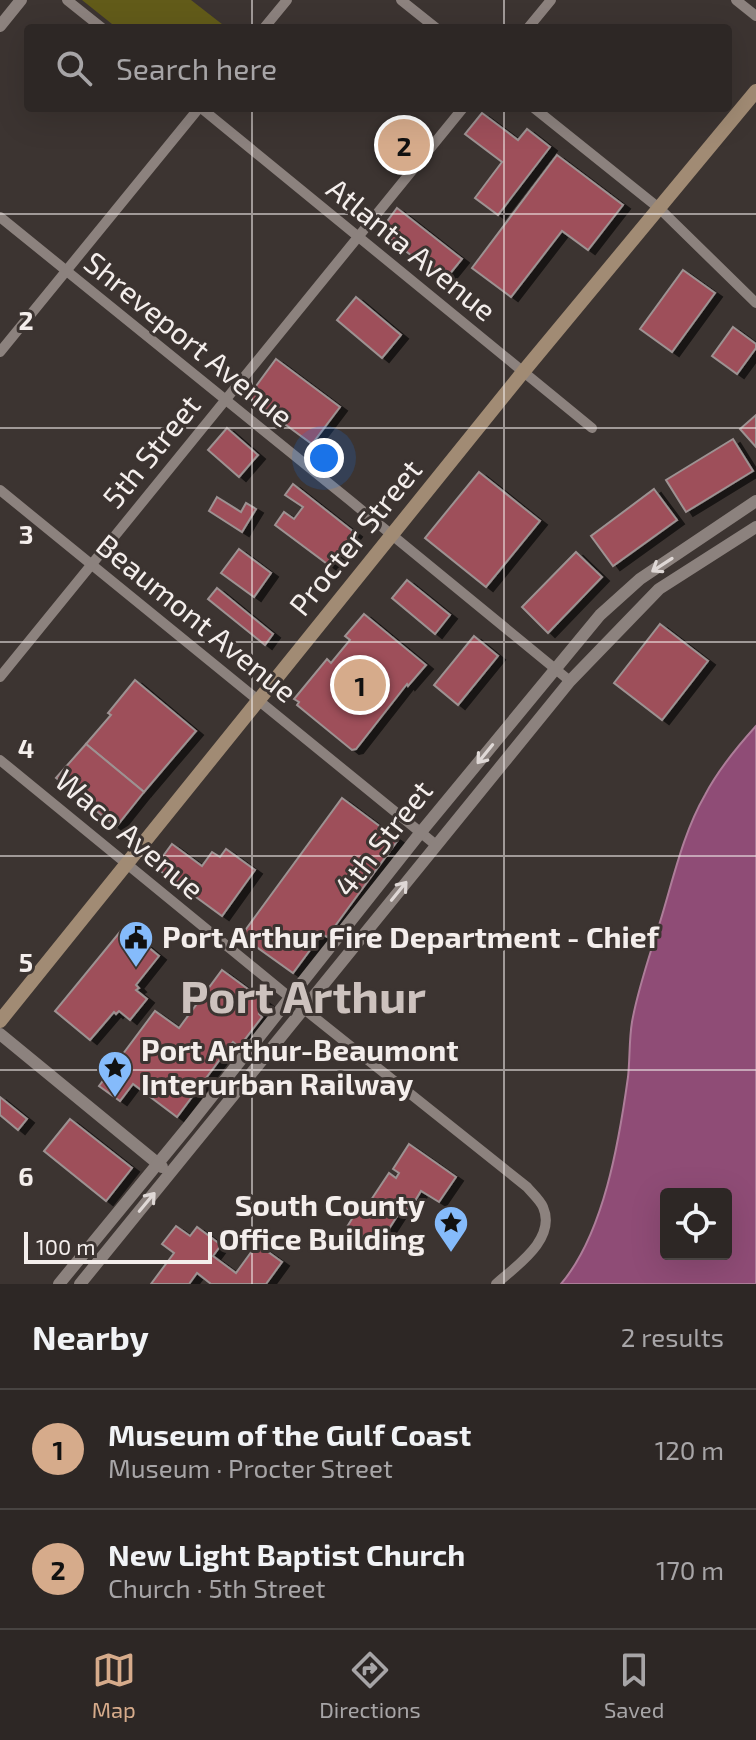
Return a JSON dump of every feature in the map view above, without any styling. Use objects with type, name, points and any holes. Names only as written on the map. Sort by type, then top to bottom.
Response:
[{"type":"main road","name":"Procter Street","points":[[0,1021],[392,533],[756,91]]},
{"type":"street","points":[[0,26],[21,0]]},
{"type":"street","points":[[67,0],[97,24]]},
{"type":"street","points":[[267,24],[287,0]]},
{"type":"street","points":[[401,0],[431,24]]},
{"type":"street","points":[[531,24],[551,0]]},
{"type":"street","points":[[736,0],[756,16]]},
{"type":"street","points":[[0,352],[197,112]]},
{"type":"street","name":"Atlanta Avenue","points":[[205,112],[592,428]]},
{"type":"street","name":"5th Street","points":[[0,677],[460,112]]},
{"type":"street","points":[[539,112],[660,209],[756,303]]},
{"type":"street","name":"Shreveport Avenue","points":[[0,217],[392,533],[570,681]]},
{"type":"street","name":"Beaumont Avenue","points":[[0,490],[436,845]]},
{"type":"street","name":"4th Street","points":[[59,1284],[421,832],[600,615],[640,579],[756,501]]},
{"type":"street","name":"4th Street","points":[[80,1284],[570,681],[659,589],[756,527]]},
{"type":"street","name":"Waco Avenue","points":[[0,760],[527,1187],[543,1208],[545,1229],[532,1252],[496,1284]]},
{"type":"street","points":[[0,1034],[171,1173]]},
{"type":"shaded area","points":[[82,0],[191,0],[222,24],[112,24]]},
{"type":"shaded area","points":[[756,726],[756,1284],[561,1284],[588,1239],[607,1186],[624,1102],[635,1009],[685,841],[697,810],[728,759]]},
{"type":"building","points":[[482,113],[518,140],[527,129],[550,147],[498,215],[475,198],[502,162],[465,134]]},
{"type":"building","points":[[557,155],[623,205],[588,250],[562,231],[511,297],[472,268]]},
{"type":"building","points":[[397,208],[462,259],[444,281],[380,231]]},
{"type":"building","points":[[683,270],[715,293],[672,352],[640,329]]},
{"type":"building","points":[[356,297],[401,335],[382,358],[337,320]]},
{"type":"building","points":[[733,327],[756,344],[737,374],[712,356]]},
{"type":"building","points":[[276,359],[340,407],[312,444],[248,397]]},
{"type":"building","points":[[756,415],[756,447],[740,429]]},
{"type":"building","points":[[227,428],[258,455],[239,477],[208,450]]},
{"type":"building","points":[[733,439],[753,471],[686,512],[666,480]]},
{"type":"building","points":[[479,472],[540,521],[486,587],[425,538]]},
{"type":"building","points":[[293,484],[355,533],[330,566],[275,525],[284,512],[294,519],[303,507],[285,495]]},
{"type":"building","points":[[654,489],[677,520],[613,566],[591,536]]},
{"type":"building","points":[[217,497],[241,512],[246,503],[256,509],[242,532],[209,511]]},
{"type":"building","points":[[239,549],[271,573],[254,597],[221,573]]},
{"type":"building","points":[[576,552],[602,577],[548,633],[522,607]]},
{"type":"building","points":[[407,580],[450,615],[435,634],[392,598]]},
{"type":"building","points":[[217,588],[273,634],[265,645],[208,599]]},
{"type":"building","points":[[364,614],[426,665],[352,750],[297,705],[299,702],[294,699],[327,659],[331,663],[350,640],[345,636]]},
{"type":"building","points":[[660,624],[708,661],[662,720],[614,683]]},
{"type":"building","points":[[474,636],[498,656],[458,705],[434,685]]},
{"type":"building","points":[[135,680],[196,731],[144,792],[86,744]]},
{"type":"building","points":[[86,744],[144,792],[116,827],[56,778]]},
{"type":"building","points":[[342,798],[398,840],[327,937],[322,934],[293,973],[241,936]]},
{"type":"building","points":[[172,844],[202,866],[212,852],[220,857],[226,849],[255,870],[222,916],[155,867]]},
{"type":"building","points":[[124,927],[159,956],[136,985],[139,988],[136,990],[147,999],[130,1020],[119,1011],[114,1012],[90,1040],[55,1011]]},
{"type":"building","points":[[222,970],[267,1003],[259,1014],[262,1017],[239,1047],[233,1042],[177,1117],[133,1084],[120,1101],[99,1086],[155,1011],[179,1028]]},
{"type":"building","points":[[0,1097],[27,1119],[18,1130],[0,1115]]},
{"type":"building","points":[[70,1119],[132,1168],[106,1201],[44,1151]]},
{"type":"building","points":[[409,1144],[456,1177],[439,1202],[421,1191],[409,1211],[403,1207],[378,1246],[347,1227],[358,1209],[363,1212],[389,1173],[396,1178],[399,1173],[393,1169]]},
{"type":"building","points":[[176,1226],[190,1236],[197,1227],[221,1245],[213,1256],[236,1273],[257,1244],[282,1262],[266,1284],[211,1284],[197,1273],[189,1284],[151,1284],[174,1253],[162,1244]]},
{"type":"place","name":"New Light Baptist Church","points":[[404,145]]},
{"type":"place","name":"Museum of the Gulf Coast","points":[[360,685]]},
{"type":"place","name":"Port Arthur Fire Department - Chief","points":[[136,969]]},
{"type":"place","name":"Port Arthur-Beaumont Interurban Railway","points":[[115,1099]]},
{"type":"place","name":"South County Office Building","points":[[451,1254]]},
{"type":"district","name":"Port Arthur","points":[[303,997]]}]
